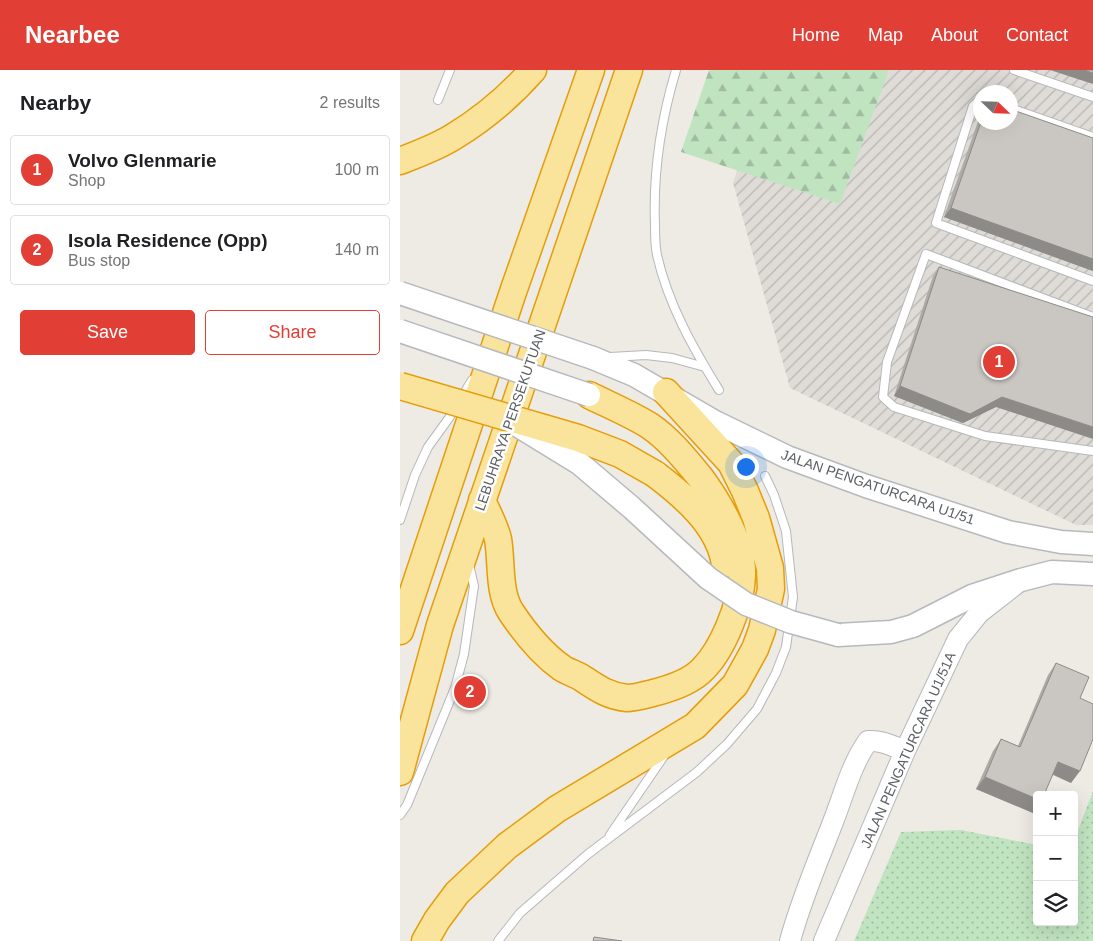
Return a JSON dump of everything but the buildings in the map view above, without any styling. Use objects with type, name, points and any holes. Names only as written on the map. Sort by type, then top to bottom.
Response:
[{"type":"highway","points":[[405,159],[452,138],[486,115],[515,90],[533,70]]},
{"type":"highway","points":[[400,631],[513,292],[591,70]]},
{"type":"highway","name":"LEBUHRAYA PERSEKUTUAN","points":[[400,772],[440,625],[629,70]]},
{"type":"highway","points":[[400,386],[578,438],[620,454],[655,474],[677,491],[699,512],[719,544],[725,561],[727,581],[722,610],[715,629],[705,643],[675,670],[654,677],[622,684],[582,678]]},
{"type":"highway","points":[[425,941],[437,920],[457,893],[508,846],[557,809],[675,740],[695,726],[735,685],[755,649],[762,630],[771,589],[770,568],[756,518],[731,463],[666,392]]},
{"type":"highway","points":[[482,500],[497,537],[503,590],[510,610],[536,644],[563,669],[582,678],[599,690],[627,698],[663,691],[692,677],[703,669],[724,639],[734,614],[742,575],[739,553],[723,512],[711,492],[690,465],[664,438],[651,427],[589,395]]},
{"type":"main road","name":"JALAN PENGATURCARA U1/51","points":[[400,293],[593,358],[634,375],[715,422],[787,457],[866,486],[1008,532],[1061,542],[1093,544]]},
{"type":"main road","points":[[400,331],[589,395]]},
{"type":"main road","points":[[500,415],[579,463],[632,508],[708,578],[746,604],[791,622],[838,635],[891,632],[913,626],[972,596],[1052,572],[1093,574]]},
{"type":"street","name":"JALAN PENGATURCARA U1/51A","points":[[824,941],[905,751],[958,639],[979,614],[1021,580]]},
{"type":"street","points":[[790,941],[813,869],[834,822],[858,755],[868,741],[876,740],[905,751]]},
{"type":"lane","points":[[438,100],[450,70]]},
{"type":"lane","points":[[676,70],[657,152],[654,210],[656,254],[686,335],[719,390]]},
{"type":"lane","points":[[1014,70],[1093,97]]},
{"type":"lane","points":[[973,106],[936,224],[1093,281]]},
{"type":"lane","points":[[1018,111],[1093,137]]},
{"type":"lane","points":[[1093,317],[926,254],[887,362],[883,397],[894,407],[984,436],[1093,451]]},
{"type":"lane","points":[[400,520],[415,475],[428,447],[449,418],[473,378],[513,292]]},
{"type":"lane","points":[[593,358],[646,355],[672,358],[705,367]]},
{"type":"lane","points":[[498,941],[520,913],[588,854],[697,772],[727,744],[757,709],[776,673],[786,647],[793,597],[786,531],[774,495],[765,476]]},
{"type":"lane","points":[[400,815],[407,805],[455,688],[464,654],[474,586],[465,552]]},
{"type":"lane","points":[[606,840],[675,740]]},
{"type":"shaded area","points":[[772,70],[1093,70],[1093,525],[1076,525],[790,388],[733,183]]},
{"type":"green space","points":[[709,70],[889,70],[840,204],[681,152]]},
{"type":"green space","points":[[1093,791],[1093,941],[854,941],[901,832],[961,830],[1033,844],[1033,926],[1078,926],[1078,830]]},
{"type":"place","name":"Volvo Glenmarie","points":[[999,362]]},
{"type":"place","name":"Isola Residence (Opp)","points":[[470,692]]}]
